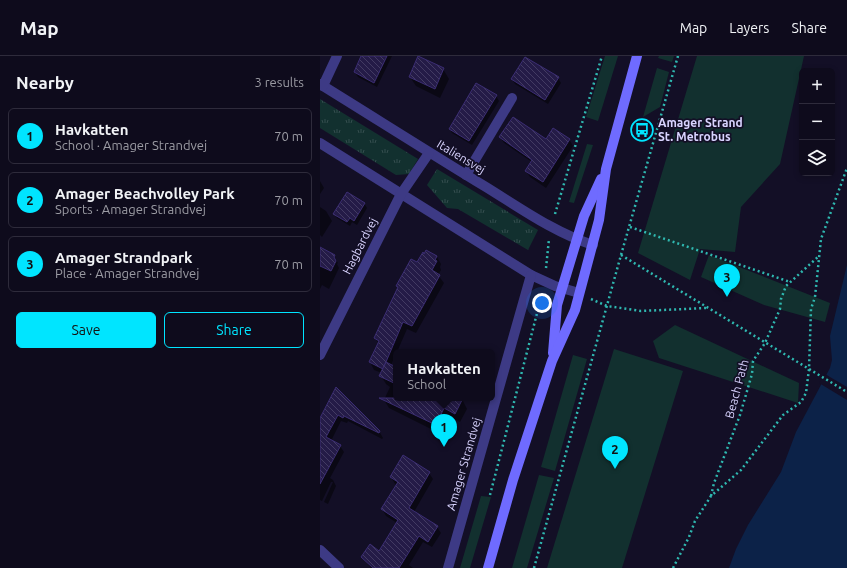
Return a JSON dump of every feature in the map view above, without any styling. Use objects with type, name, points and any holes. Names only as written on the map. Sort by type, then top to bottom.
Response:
[{"type":"street","points":[[322,85],[337,56]]},
{"type":"street","points":[[488,568],[513,480],[552,361],[575,310],[599,220],[606,169],[637,56]]},
{"type":"street","name":"Italiensvej","points":[[322,85],[466,175],[552,226],[577,240],[593,244]]},
{"type":"street","points":[[466,175],[512,98]]},
{"type":"street","points":[[320,143],[531,275],[579,294]]},
{"type":"street","name":"Hagbardvej","points":[[320,354],[401,194],[429,152]]},
{"type":"street","points":[[552,361],[557,305],[584,216],[606,169]]},
{"type":"street","name":"Amager Strandvej","points":[[448,568],[531,275]]},
{"type":"street","points":[[320,550],[339,568]]},
{"type":"path","points":[[554,216],[602,56]]},
{"type":"path","points":[[534,568],[678,56]]},
{"type":"path","points":[[673,568],[689,537],[695,521],[711,496],[741,470],[783,415],[801,402],[806,393],[809,369],[811,310],[815,297],[821,239],[847,168]]},
{"type":"path","points":[[630,227],[790,282]]},
{"type":"path","points":[[545,271],[549,235]]},
{"type":"path","points":[[621,255],[847,392]]},
{"type":"path","name":"Beach Path","points":[[711,496],[714,483],[740,415],[752,374],[753,361],[765,343],[780,309],[781,299],[786,286],[819,256]]},
{"type":"path","points":[[490,495],[542,293]]},
{"type":"path","points":[[579,294],[607,306],[641,311],[707,308]]},
{"type":"green space","points":[[605,56],[618,56],[598,121],[586,117]]},
{"type":"green space","points":[[659,56],[674,56],[672,62],[658,58]]},
{"type":"green space","points":[[697,56],[804,56],[801,68],[799,68],[799,78],[780,164],[741,207],[735,252],[700,249],[690,280],[638,253]]},
{"type":"green space","points":[[657,68],[669,72],[660,107],[643,117]]},
{"type":"green space","points":[[320,99],[418,159],[409,174],[396,175],[320,128]]},
{"type":"green space","points":[[587,144],[593,145],[574,203],[569,202]]},
{"type":"green space","points":[[437,169],[538,230],[528,250],[458,209],[447,208],[427,185]]},
{"type":"green space","points":[[709,255],[830,303],[825,322],[764,305],[701,277]]},
{"type":"green space","points":[[675,325],[799,383],[798,403],[659,358],[653,341]]},
{"type":"green space","points":[[614,349],[683,371],[622,568],[547,568]]},
{"type":"green space","points":[[573,355],[587,359],[555,471],[541,467]]},
{"type":"green space","points":[[539,475],[554,478],[527,568],[512,568]]},
{"type":"green space","points":[[481,496],[491,497],[470,568],[460,568]]},
{"type":"water","points":[[847,265],[847,568],[729,568],[736,549],[748,525],[781,472],[796,432],[830,368],[832,360],[830,336]]},
{"type":"pier","points":[[825,374],[847,387],[847,400],[819,383]]},
{"type":"building","points":[[361,56],[387,56],[374,83],[354,72]]},
{"type":"building","points":[[418,56],[444,68],[435,89],[409,77]]},
{"type":"building","points":[[525,57],[559,77],[545,100],[511,79]]},
{"type":"building","points":[[476,83],[497,95],[469,141],[449,129]]},
{"type":"building","points":[[513,117],[546,139],[553,128],[570,139],[543,182],[525,171],[532,160],[499,137]]},
{"type":"building","points":[[347,192],[365,203],[354,221],[350,218],[347,222],[333,214]]},
{"type":"building","points":[[320,247],[335,255],[334,257],[336,261],[331,271],[320,266]]},
{"type":"building","points":[[426,250],[437,256],[435,260],[437,261],[432,270],[440,275],[412,326],[403,322],[383,369],[369,362],[379,341],[374,338],[398,287],[396,286],[411,259],[417,262]]},
{"type":"building","points":[[386,362],[393,366],[393,383],[379,376]]},
{"type":"building","points":[[336,387],[380,431],[379,433],[344,416],[343,418],[338,415],[326,437],[341,445],[320,484],[320,418]]},
{"type":"building","points":[[379,398],[393,398],[393,401],[462,401],[455,414],[444,408],[436,425]]},
{"type":"building","points":[[403,455],[430,472],[409,508],[438,526],[428,542],[419,536],[399,568],[373,568],[361,557],[370,544],[379,551],[398,520],[381,509],[398,482],[390,477]]},
{"type":"place","name":"Amager Strand St. Metrobus","points":[[642,130]]},
{"type":"place","name":"Amager Strandpark","points":[[727,297]]},
{"type":"place","name":"Havkatten","points":[[444,447]]},
{"type":"place","name":"Amager Beachvolley Park","points":[[615,469]]}]
